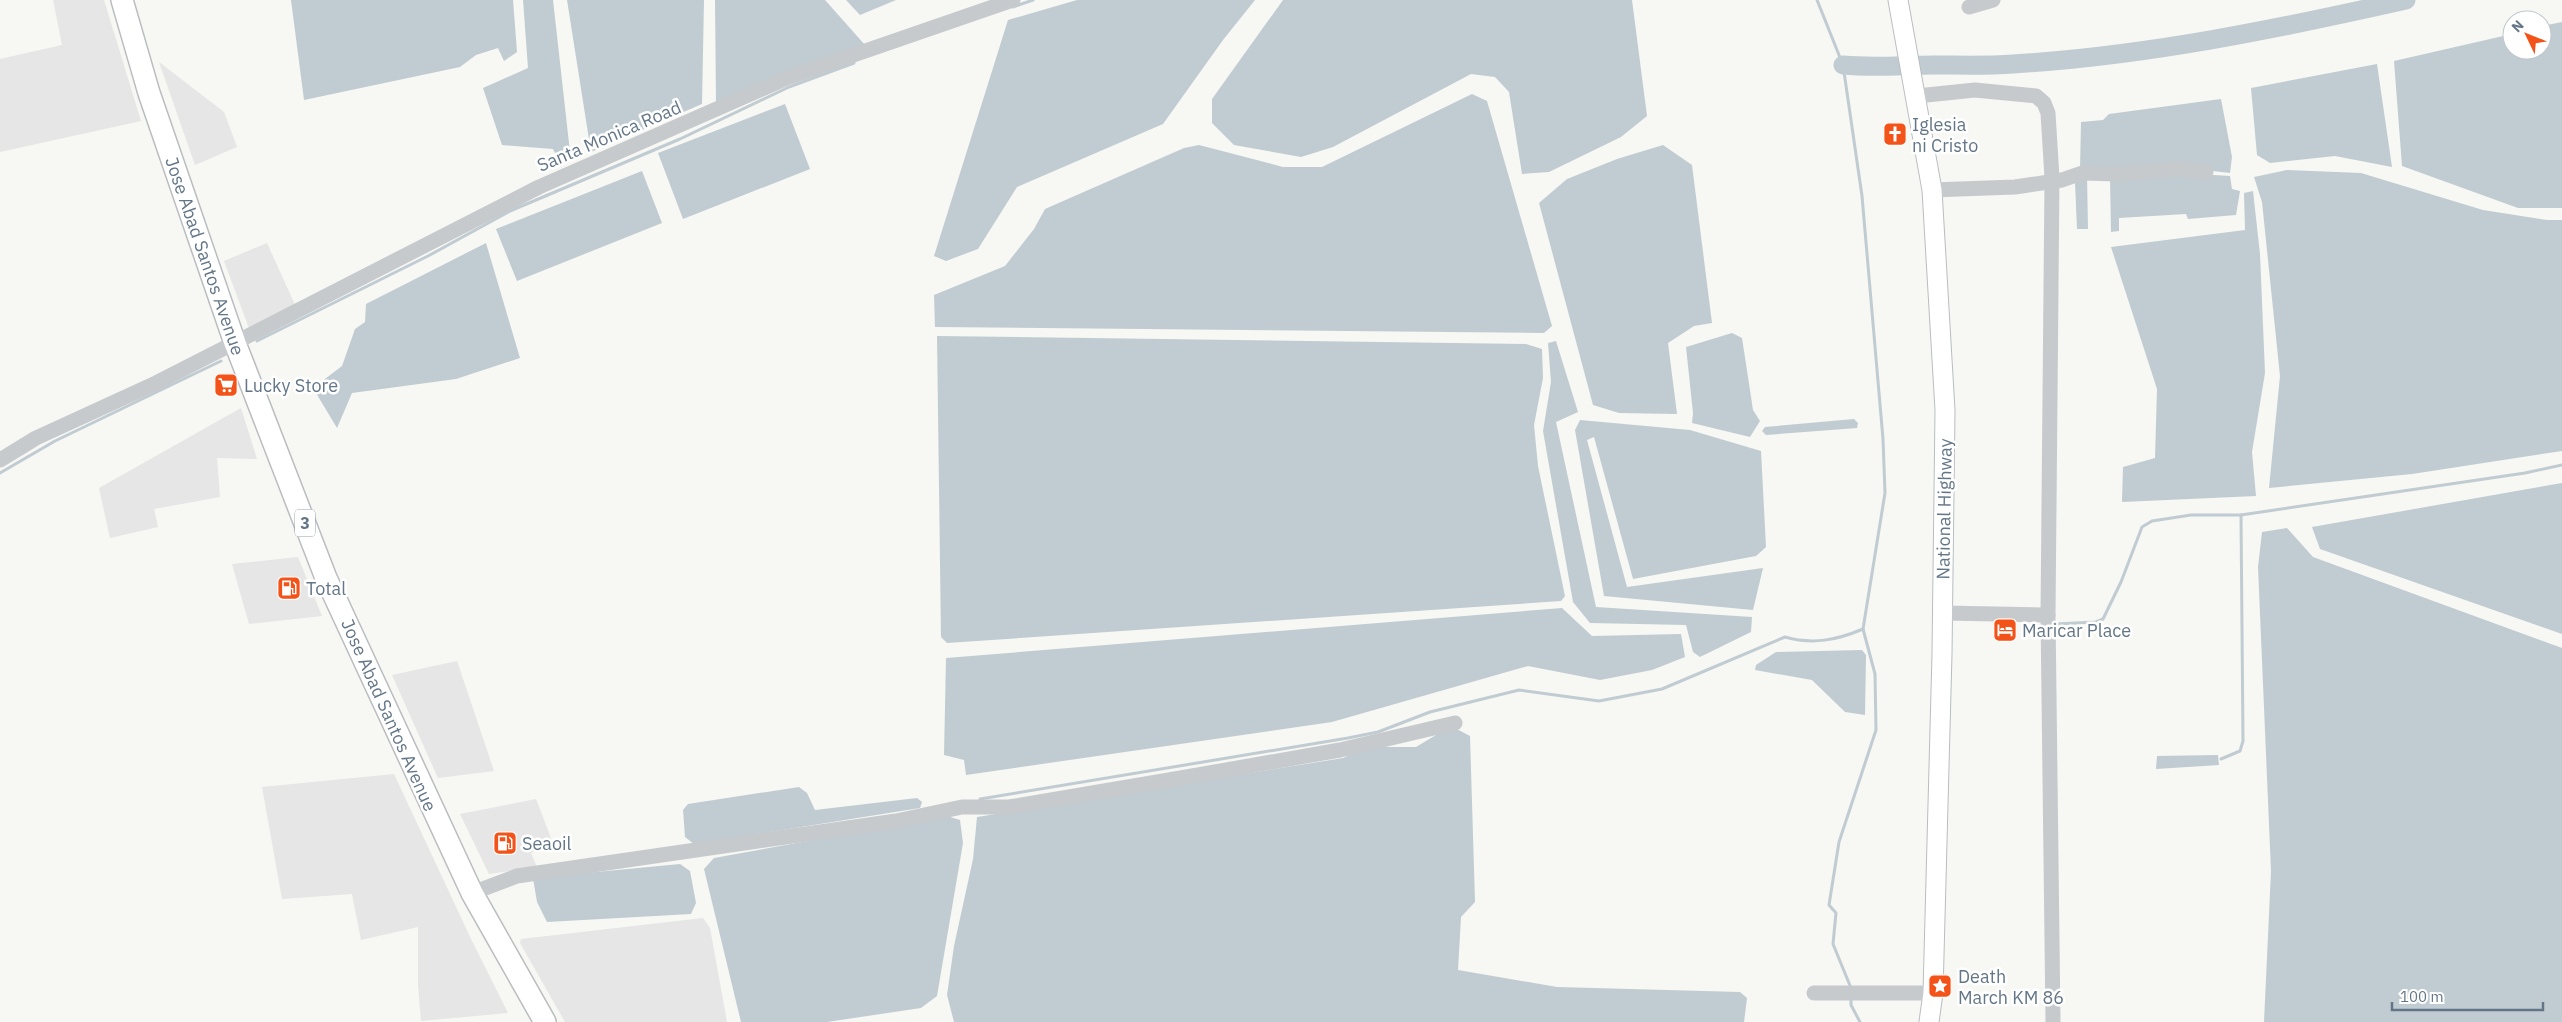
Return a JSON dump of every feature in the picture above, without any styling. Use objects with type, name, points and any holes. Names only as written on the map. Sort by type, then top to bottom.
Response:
[{"type":"highway","name":"Jose Abad Santos Avenue","points":[[122,0],[149,93],[235,344],[326,578],[472,893],[544,1022]]},
{"type":"main road","name":"National Highway","points":[[1898,0],[1917,94],[1932,190],[1946,410],[1943,613],[1933,993],[1929,1022]]},
{"type":"street","name":"Santa Monica Road","points":[[0,460],[36,438],[148,387],[235,344],[508,201],[787,78],[1014,0]]},
{"type":"street","points":[[1969,7],[1993,0]]},
{"type":"street","points":[[1917,94],[1975,90],[2036,96],[2044,103],[2048,112],[2051,182],[2048,615],[2053,1022]]},
{"type":"street","points":[[1932,190],[2015,187],[2051,182],[2082,173],[2117,174],[2179,169],[2206,172]]},
{"type":"street","points":[[1943,613],[2048,615]]},
{"type":"street","points":[[472,893],[517,876],[896,821],[962,807],[1008,807],[1340,750],[1455,723]]},
{"type":"street","points":[[1814,994],[1933,993]]},
{"type":"shaded area","points":[[53,0],[104,0],[141,121],[0,152],[0,59],[62,45]]},
{"type":"shaded area","points":[[291,0],[513,0],[517,52],[504,61],[498,48],[476,55],[460,67],[304,100]]},
{"type":"shaded area","points":[[523,0],[553,0],[571,161],[559,162],[553,149],[502,145],[483,88],[528,68]]},
{"type":"shaded area","points":[[567,0],[704,0],[702,104],[591,152]]},
{"type":"shaded area","points":[[715,0],[825,0],[865,45],[716,103]]},
{"type":"shaded area","points":[[846,0],[896,0],[860,15]]},
{"type":"shaded area","points":[[1077,0],[1255,0],[1223,40],[1163,124],[1017,187],[978,249],[946,261],[934,256],[1008,20]]},
{"type":"shaded area","points":[[1283,0],[1632,0],[1647,116],[1621,137],[1549,172],[1522,174],[1509,92],[1495,77],[1471,74],[1333,147],[1301,157],[1234,145],[1212,123],[1212,99]]},
{"type":"shaded area","points":[[2562,22],[2562,208],[2518,208],[2402,166],[2394,61],[2502,36],[2502,60],[2552,60],[2552,24]]},
{"type":"shaded area","points":[[159,62],[224,112],[237,147],[195,165]]},
{"type":"shaded area","points":[[2377,64],[2392,167],[2335,156],[2270,163],[2257,155],[2251,88]]},
{"type":"shaded area","points":[[1472,94],[1487,101],[1552,326],[1544,333],[935,327],[934,295],[1005,266],[1034,229],[1045,209],[1184,148],[1199,145],[1283,167],[1322,167]]},
{"type":"shaded area","points":[[2221,99],[2232,157],[2230,173],[2179,167],[2080,169],[2081,122],[2103,120],[2109,114]]},
{"type":"shaded area","points":[[785,104],[810,169],[683,219],[658,153]]},
{"type":"shaded area","points":[[1663,145],[1692,165],[1712,323],[1694,326],[1668,343],[1677,414],[1619,413],[1593,405],[1539,203],[1567,179],[1617,159]]},
{"type":"shaded area","points":[[2287,170],[2361,173],[2483,210],[2547,220],[2562,220],[2562,451],[2412,474],[2269,488],[2280,376],[2262,202],[2254,177]]},
{"type":"shaded area","points":[[642,171],[662,223],[517,281],[496,229]]},
{"type":"shaded area","points":[[2183,173],[2230,176],[2232,189],[2240,191],[2236,215],[2188,219],[2186,214],[2119,218],[2119,231],[2111,232],[2110,177]]},
{"type":"shaded area","points":[[2087,175],[2088,229],[2077,229],[2075,182]]},
{"type":"shaded area","points":[[2253,191],[2260,254],[2265,373],[2252,452],[2256,496],[2122,502],[2123,467],[2155,458],[2157,389],[2111,247],[2245,230],[2244,193]]},
{"type":"shaded area","points":[[267,243],[296,307],[250,331],[224,261]]},
{"type":"shaded area","points":[[486,243],[520,358],[456,379],[352,393],[337,428],[313,388],[342,366],[355,329],[365,322],[366,304]]},
{"type":"shaded area","points":[[1732,333],[1742,338],[1753,410],[1760,421],[1750,437],[1692,423],[1693,413],[1686,347]]},
{"type":"shaded area","points":[[937,336],[1526,344],[1542,349],[1543,378],[1534,425],[1538,466],[1565,596],[1561,601],[947,643],[941,637]]},
{"type":"shaded area","points":[[1556,341],[1578,412],[1556,422],[1596,607],[1752,617],[1751,632],[1700,657],[1693,652],[1686,625],[1590,623],[1573,602],[1543,431],[1551,382],[1548,343]]},
{"type":"shaded area","points":[[241,408],[257,459],[217,458],[220,497],[154,509],[158,527],[110,538],[99,488]]},
{"type":"shaded area","points":[[1854,419],[1858,423],[1857,428],[1766,435],[1762,431],[1765,427]]},
{"type":"shaded area","points":[[1580,420],[1690,430],[1761,451],[1766,547],[1756,556],[1633,579],[1594,437],[1587,440],[1627,587],[1763,568],[1753,610],[1604,596],[1575,430]]},
{"type":"shaded area","points":[[2562,483],[2562,634],[2320,549],[2312,527]]},
{"type":"shaded area","points":[[2287,528],[2313,557],[2562,648],[2562,1022],[2264,1022],[2271,871],[2258,567],[2262,532]]},
{"type":"shaded area","points":[[298,557],[322,616],[249,624],[232,564]]},
{"type":"shaded area","points":[[1562,608],[1592,636],[1681,634],[1685,657],[1652,670],[1600,680],[1528,666],[1332,722],[966,775],[964,760],[944,755],[946,658]]},
{"type":"shaded area","points":[[1862,650],[1866,655],[1865,715],[1845,712],[1812,680],[1755,670],[1756,665],[1776,652]]},
{"type":"shaded area","points":[[457,661],[494,771],[438,778],[392,675]]},
{"type":"shaded area","points":[[1451,726],[1470,736],[1475,902],[1461,917],[1458,970],[1557,987],[1740,992],[1747,998],[1744,1022],[954,1022],[947,995],[954,946],[973,859],[977,817],[1343,758],[1365,747],[1416,747]]},
{"type":"shaded area","points":[[2218,755],[2219,765],[2156,769],[2157,756]]},
{"type":"shaded area","points":[[394,774],[471,939],[508,1013],[421,1021],[418,985],[418,927],[361,940],[352,894],[282,899],[262,787]]},
{"type":"shaded area","points":[[799,787],[807,793],[815,810],[917,798],[922,802],[920,808],[694,844],[685,837],[683,810],[688,804]]},
{"type":"shaded area","points":[[536,799],[554,846],[531,853],[537,867],[489,874],[460,814]]},
{"type":"shaded area","points":[[947,816],[960,820],[963,843],[937,996],[921,1008],[827,1022],[741,1022],[704,869],[714,858]]},
{"type":"shaded area","points":[[680,864],[690,871],[696,903],[691,914],[547,922],[537,902],[533,878]]},
{"type":"shaded area","points":[[703,918],[710,928],[727,1022],[565,1022],[520,943],[521,939]]},
{"type":"waterway","points":[[1013,7],[1033,0]]},
{"type":"waterway","points":[[1817,0],[1843,65],[1862,196],[1883,439],[1885,493],[1863,629],[1875,674],[1876,730],[1839,842],[1829,905],[1836,913],[1833,944],[1851,988]]},
{"type":"waterway","points":[[1843,65],[1993,65],[2112,55],[2260,31],[2406,0]]},
{"type":"waterway","points":[[257,341],[428,256],[510,211],[680,139],[789,87],[854,63]]},
{"type":"waterway","points":[[0,473],[55,441],[221,361]]},
{"type":"waterway","points":[[2055,624],[2096,622],[2103,619],[2121,582],[2142,527],[2152,521],[2191,515],[2241,515],[2525,473],[2562,465]]},
{"type":"waterway","points":[[2221,759],[2240,751],[2243,741],[2241,515]]},
{"type":"waterway","points":[[980,799],[1378,732],[1430,712],[1519,690],[1599,701],[1662,689],[1785,637],[1805,641],[1825,640],[1863,629]]},
{"type":"waterway","points":[[1851,998],[1851,1005],[1860,1022]]},
{"type":"place","name":"Iglesia ni Cristo","points":[[1895,134]]},
{"type":"place","name":"Lucky Store","points":[[226,385]]},
{"type":"place","name":"Total","points":[[289,588]]},
{"type":"place","name":"Maricar Place","points":[[2005,630]]},
{"type":"place","name":"Seaoil","points":[[505,843]]},
{"type":"place","name":"Death March KM 86","points":[[1940,986]]}]
